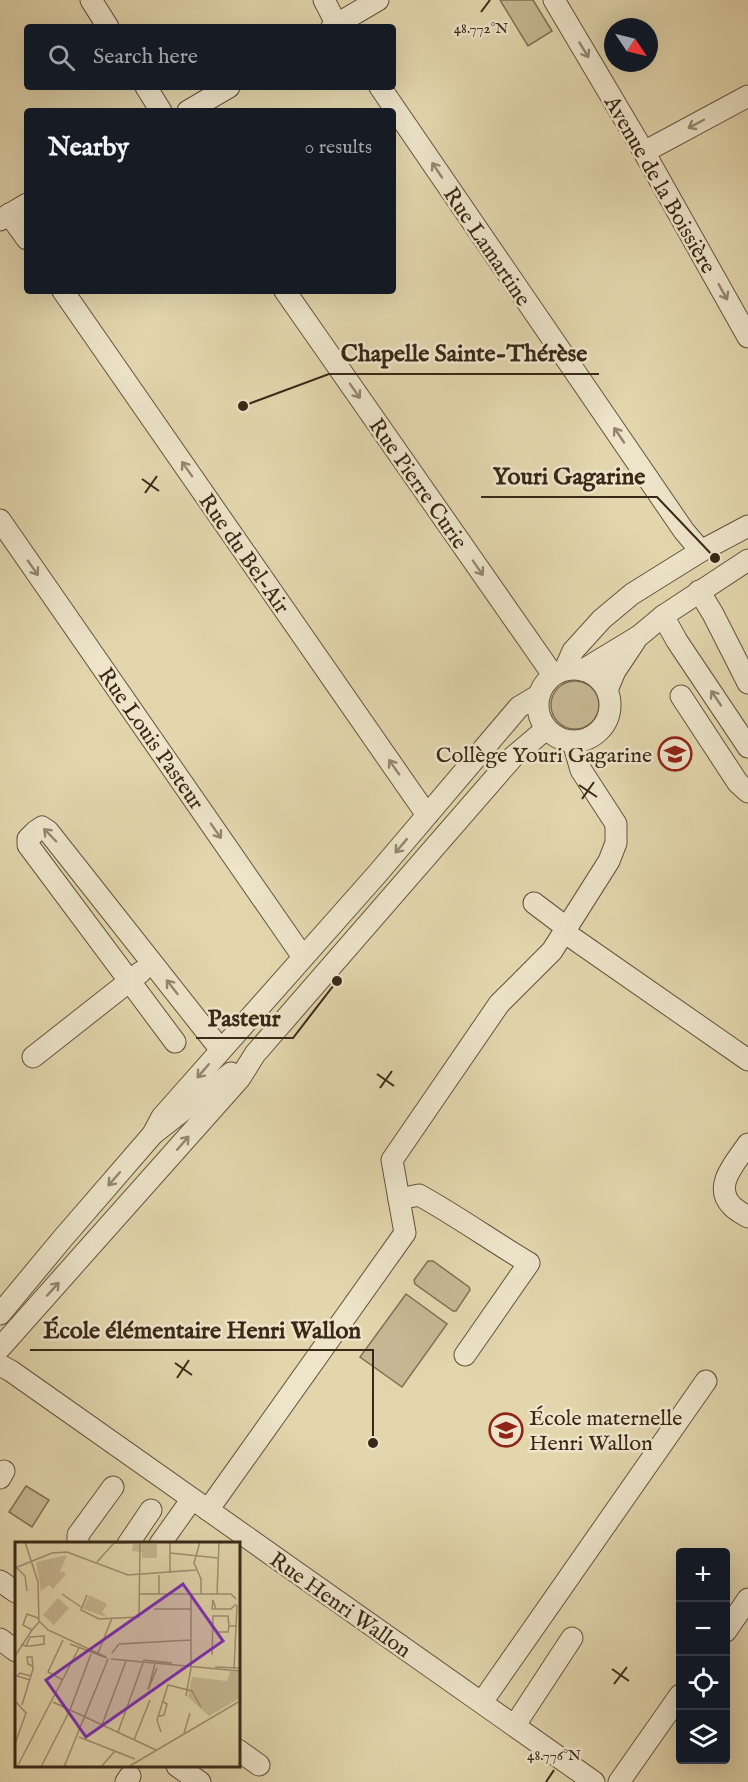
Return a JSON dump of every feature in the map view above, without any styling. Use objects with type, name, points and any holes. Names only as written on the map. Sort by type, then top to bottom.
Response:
[{"type":"street","points":[[91,0],[106,24]]},
{"type":"street","points":[[324,0],[335,24]]},
{"type":"street","points":[[339,24],[378,0]]},
{"type":"street","name":"Avenue de la Boissière","points":[[554,0],[644,152],[748,337]]},
{"type":"street","points":[[148,90],[159,108]]},
{"type":"street","points":[[193,108],[224,90]]},
{"type":"street","name":"Rue Lamartine","points":[[382,90],[394,108]]},
{"type":"street","points":[[644,152],[748,96]]},
{"type":"street","name":"Rue Lamartine","points":[[396,110],[677,521],[701,551]]},
{"type":"street","points":[[12,213],[24,234]]},
{"type":"street","name":"Rue du Bel-Air","points":[[65,294],[427,815]]},
{"type":"street","name":"Rue Pierre Curie","points":[[287,294],[567,671]]},
{"type":"street","name":"Rue Louis Pasteur","points":[[0,520],[303,957]]},
{"type":"street","points":[[567,671],[573,651],[602,619],[632,594],[748,525]]},
{"type":"street","points":[[567,671],[593,674],[607,690],[610,700],[607,721],[601,729],[593,736],[573,742],[554,735],[546,729],[540,719],[537,707],[544,684],[567,671],[639,636],[663,616],[748,560]]},
{"type":"street","points":[[699,591],[748,683]]},
{"type":"street","points":[[663,616],[677,641],[748,747]]},
{"type":"street","points":[[607,690],[615,671],[639,636]]},
{"type":"street","points":[[153,1134],[162,1117],[519,707],[539,695]]},
{"type":"street","points":[[681,696],[738,783],[748,792]]},
{"type":"street","points":[[0,1348],[240,1078],[255,1054],[513,757],[546,729]]},
{"type":"street","points":[[162,1542],[200,1504],[405,1233],[392,1160],[499,1004],[552,951],[609,861],[616,843],[616,824],[581,770],[573,742]]},
{"type":"street","points":[[175,1042],[28,845],[28,838],[42,827],[48,831],[221,1050]]},
{"type":"street","points":[[534,903],[566,930],[748,1060]]},
{"type":"street","points":[[33,1057],[152,962]]},
{"type":"street","points":[[0,1314],[153,1134],[255,1054]]},
{"type":"street","points":[[748,1144],[726,1176],[724,1194],[732,1206],[748,1217]]},
{"type":"street","points":[[399,1199],[419,1195],[529,1263],[465,1355]]},
{"type":"street","name":"Rue Henri Wallon","points":[[0,1365],[200,1504],[241,1540],[482,1702],[594,1782]]},
{"type":"street","points":[[482,1702],[705,1381]]},
{"type":"street","points":[[78,1542],[78,1536],[113,1487]]},
{"type":"street","points":[[129,1542],[151,1510]]},
{"type":"street","points":[[0,1581],[15,1591]]},
{"type":"street","points":[[730,1625],[748,1599]]},
{"type":"street","points":[[514,1725],[572,1638]]},
{"type":"street","points":[[0,1639],[15,1650]]},
{"type":"street","points":[[619,1782],[676,1702]]},
{"type":"street","points":[[240,1751],[259,1765]]},
{"type":"street","points":[[178,1767],[200,1782]]},
{"type":"shaded area","points":[[500,0],[533,0],[552,31],[528,46]]},
{"type":"shaded area","points":[[570,681],[580,681],[595,691],[599,705],[595,719],[589,725],[580,729],[570,729],[555,719],[551,710],[551,700],[561,685]]},
{"type":"shaded area","points":[[428,1261],[433,1261],[469,1287],[470,1290],[456,1311],[415,1284],[414,1280]]},
{"type":"shaded area","points":[[406,1294],[447,1324],[402,1387],[360,1357]]},
{"type":"shaded area","points":[[26,1486],[49,1500],[32,1527],[9,1512]]},
{"type":"place","name":"Chapelle Sainte-Thérèse","points":[[243,406]]},
{"type":"place","name":"Youri Gagarine","points":[[715,558]]},
{"type":"place","name":"Collège Youri Gagarine","points":[[675,754]]},
{"type":"place","name":"Pasteur","points":[[337,981]]},
{"type":"place","name":"École maternelle Henri Wallon","points":[[506,1430]]},
{"type":"place","name":"École élémentaire Henri Wallon","points":[[373,1443]]}]
